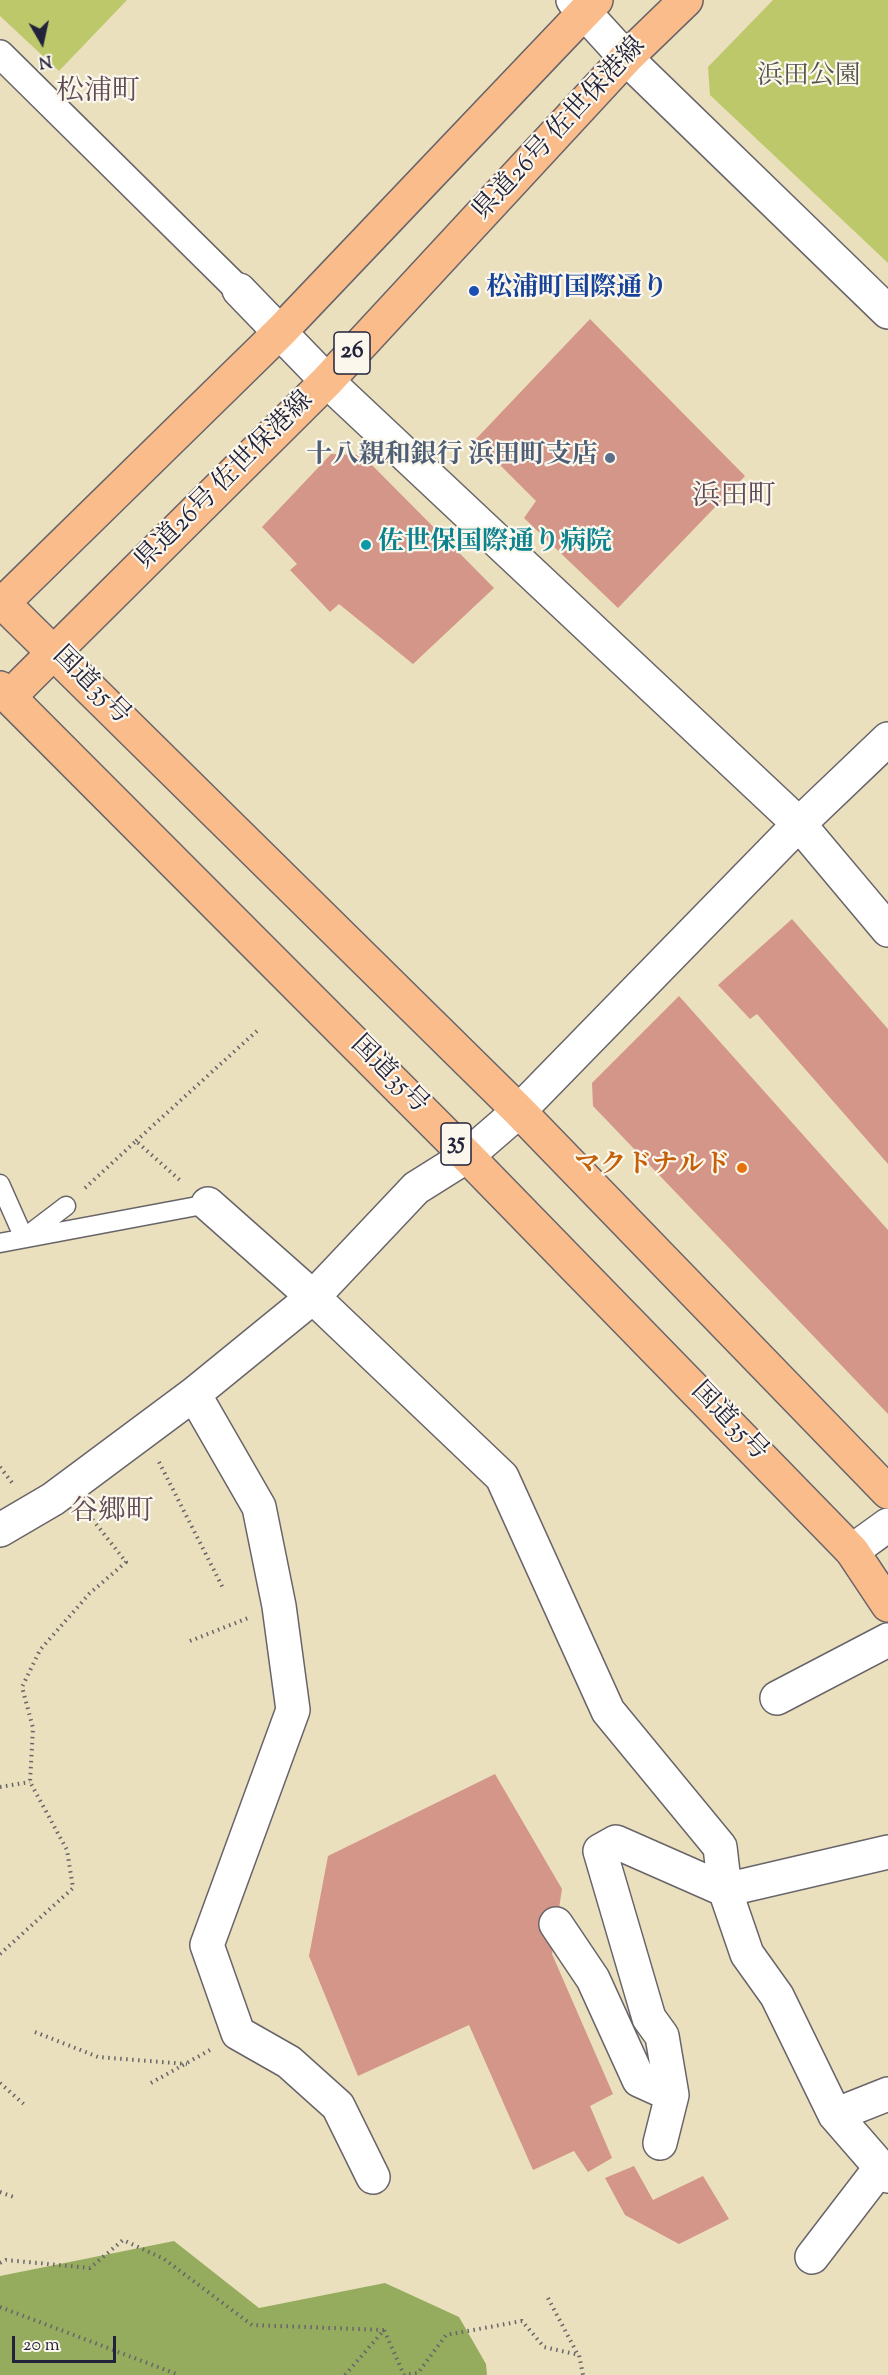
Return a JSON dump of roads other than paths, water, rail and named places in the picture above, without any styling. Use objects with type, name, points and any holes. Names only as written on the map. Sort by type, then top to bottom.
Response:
[{"type":"main road","name":"県道26号 佐世保港線","points":[[4,693],[56,653],[327,381],[626,58],[686,0]]},
{"type":"main road","points":[[1,603],[281,331],[585,4]]},
{"type":"main road","name":"国道35号","points":[[1,603],[56,653],[519,1111],[888,1492]]},
{"type":"main road","name":"国道35号","points":[[4,693],[467,1156],[852,1551],[888,1605]]},
{"type":"street","points":[[585,4],[626,58],[888,312]]},
{"type":"street","points":[[0,54],[281,331],[327,381],[799,824],[888,930]]},
{"type":"street","points":[[0,1530],[69,1488],[194,1394],[313,1297],[416,1188],[467,1156],[519,1111],[799,824],[888,739]]},
{"type":"street","points":[[208,1204],[313,1297],[502,1477],[608,1711],[720,1847],[725,1890],[747,1954],[777,1996],[835,2115],[884,2172],[812,2258]]},
{"type":"street","points":[[194,1394],[259,1507],[279,1606],[293,1710],[207,1945],[238,2033],[289,2062],[338,2106],[373,2177]]},
{"type":"street","points":[[852,1551],[888,1525]]},
{"type":"street","points":[[777,1698],[888,1640]]},
{"type":"street","points":[[660,2143],[672,2095],[662,2036],[649,2018],[600,1851],[616,1842],[725,1890],[888,1852]]},
{"type":"street","points":[[556,1924],[593,1979],[639,2080],[672,2095]]},
{"type":"street","points":[[835,2115],[888,2094]]},
{"type":"lane","points":[[0,1184],[24,1238]]},
{"type":"lane","points":[[0,1242],[208,1204]]},
{"type":"lane","points":[[24,1238],[66,1206]]},
{"type":"place","name":"松浦町国際通り","points":[[474,291]]},
{"type":"place","name":"十八親和銀行 浜田町支店","points":[[610,458]]},
{"type":"place","name":"佐世保国際通り病院","points":[[366,545]]},
{"type":"place","name":"マクドナルド","points":[[742,1168]]},
{"type":"district","name":"松浦町","points":[[98,94]]},
{"type":"district","name":"浜田町","points":[[734,499]]},
{"type":"district","name":"谷郷町","points":[[112,1514]]},
{"type":"park label","name":"浜田公園","points":[[809,79]]}]
